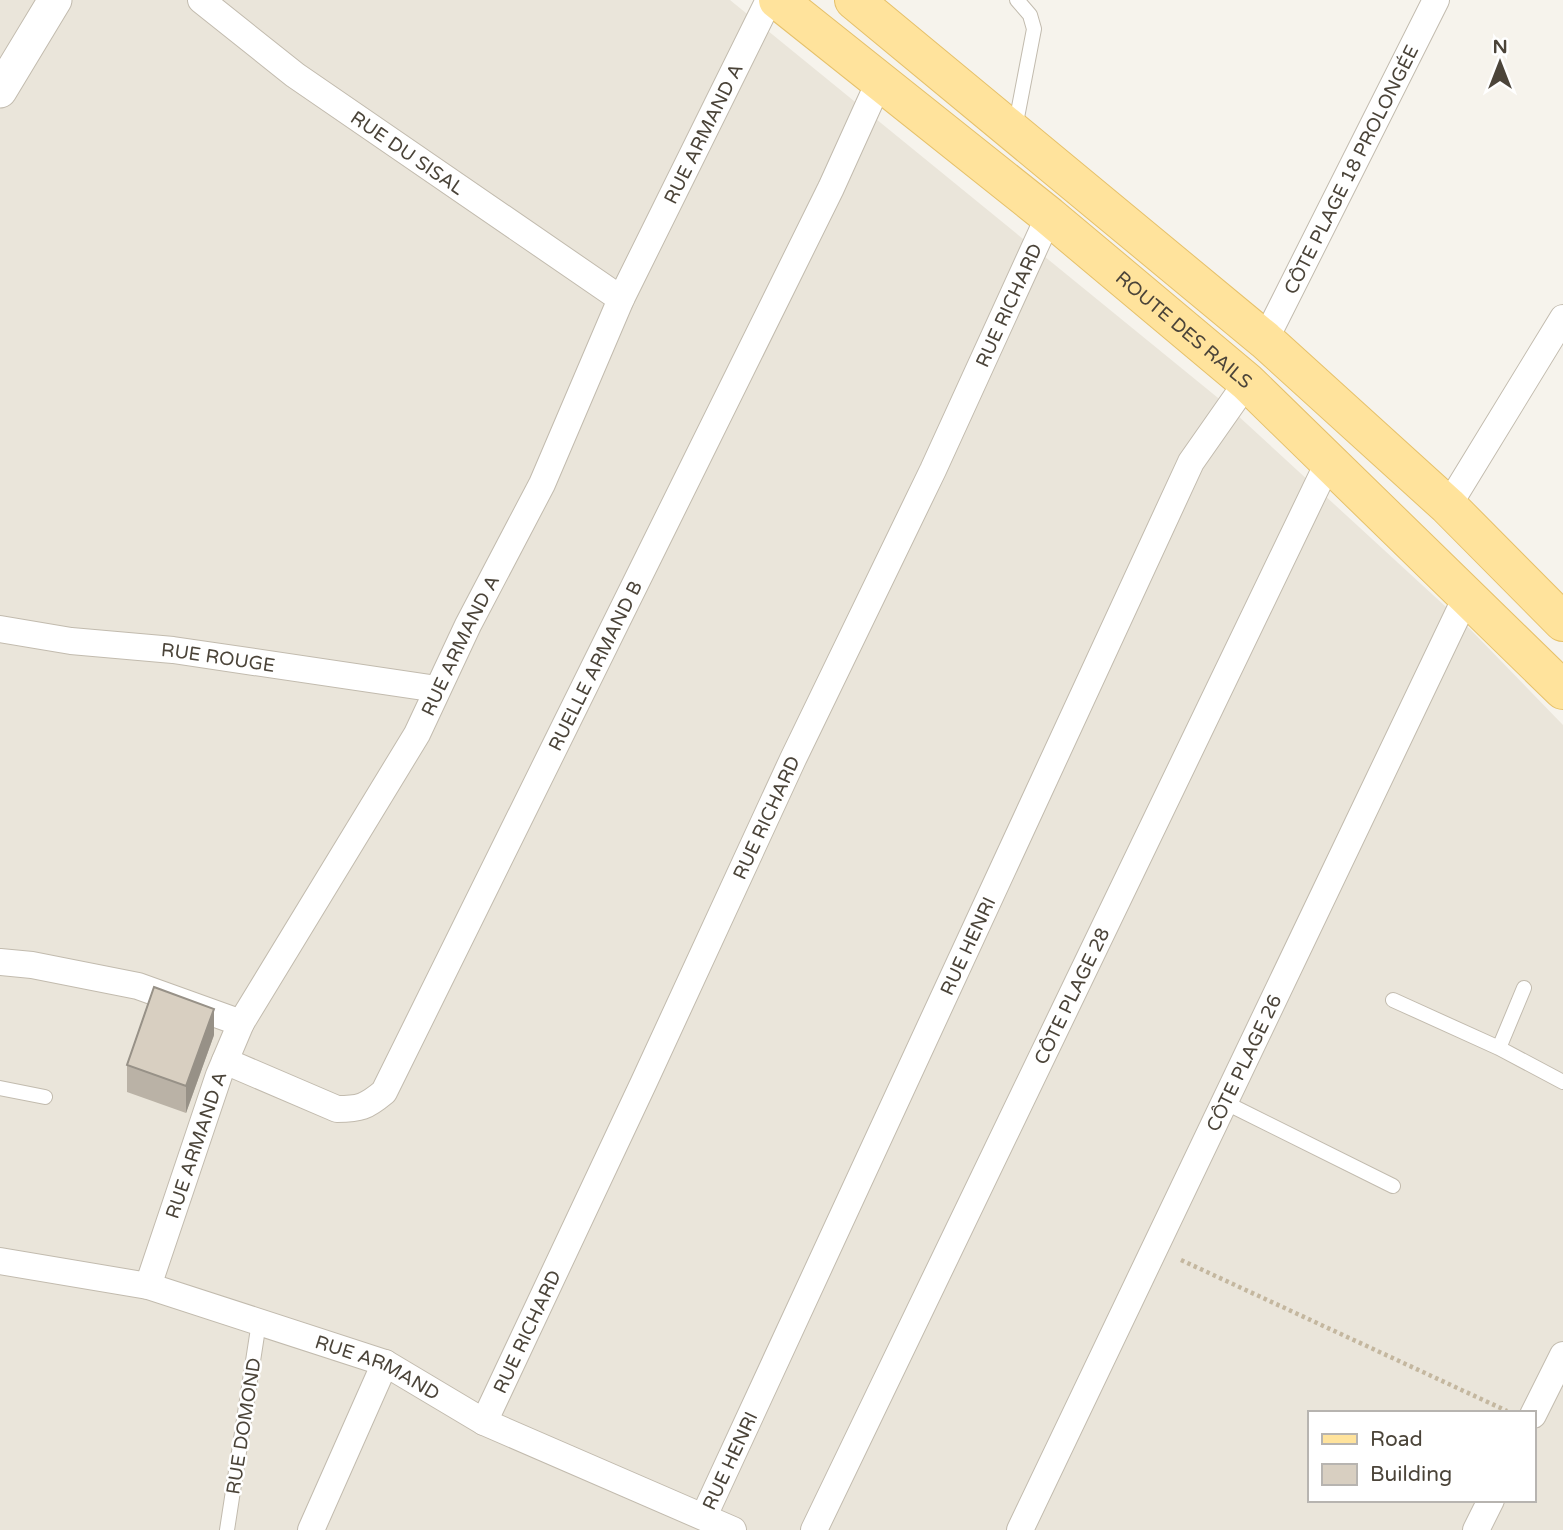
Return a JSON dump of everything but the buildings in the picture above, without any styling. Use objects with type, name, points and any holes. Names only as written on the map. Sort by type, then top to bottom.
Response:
[{"type":"main road","name":"ROUTE DES RAILS","points":[[778,0],[1049,216],[1247,382],[1563,690]]},
{"type":"main road","points":[[854,0],[1265,340],[1448,506],[1563,622]]},
{"type":"street","points":[[0,91],[55,0]]},
{"type":"street","name":"RUE DU SISAL","points":[[201,0],[295,75],[621,299]]},
{"type":"street","name":"RUE ARMAND A","points":[[148,1286],[225,1061],[241,1023],[293,942],[416,734],[468,625],[542,484],[621,299],[769,0]]},
{"type":"street","name":"CÔTE PLAGE 18 PROLONGÉE","points":[[1265,340],[1436,0]]},
{"type":"street","name":"RUELLE ARMAND B","points":[[225,1061],[337,1109],[368,1106],[384,1092],[831,188],[878,82]]},
{"type":"street","name":"RUE RICHARD","points":[[484,1422],[793,759],[933,470],[1049,216]]},
{"type":"street","points":[[1448,506],[1563,318]]},
{"type":"street","name":"RUE HENRI","points":[[704,1516],[1191,462],[1247,382]]},
{"type":"street","name":"CÔTE PLAGE 28","points":[[814,1530],[1329,461]]},
{"type":"street","name":"CÔTE PLAGE 26","points":[[1020,1530],[1467,596]]},
{"type":"street","name":"RUE ROUGE","points":[[0,629],[71,641],[173,650],[437,689]]},
{"type":"street","points":[[0,962],[32,965],[138,986],[241,1023]]},
{"type":"street","name":"RUE ARMAND","points":[[0,1261],[148,1286],[385,1363],[484,1422],[733,1530]]},
{"type":"street","points":[[1535,1411],[1563,1355]]},
{"type":"street","points":[[311,1530],[385,1363]]},
{"type":"street","points":[[1476,1530],[1490,1502]]},
{"type":"lane","points":[[1014,131],[1034,29],[1030,15],[1017,0]]},
{"type":"lane","points":[[1499,1048],[1524,988]]},
{"type":"lane","points":[[1393,999],[1499,1048],[1563,1082]]},
{"type":"lane","points":[[0,1088],[45,1097]]},
{"type":"lane","points":[[1224,1102],[1393,1186]]},
{"type":"lane","name":"RUE DOMOND","points":[[227,1530],[259,1322]]},
{"type":"path","points":[[1155,1248],[1505,1411]]},
{"type":"shaded area","points":[[0,0],[730,0],[1223,402],[1470,629],[1563,725],[1563,1530],[0,1530]]}]
